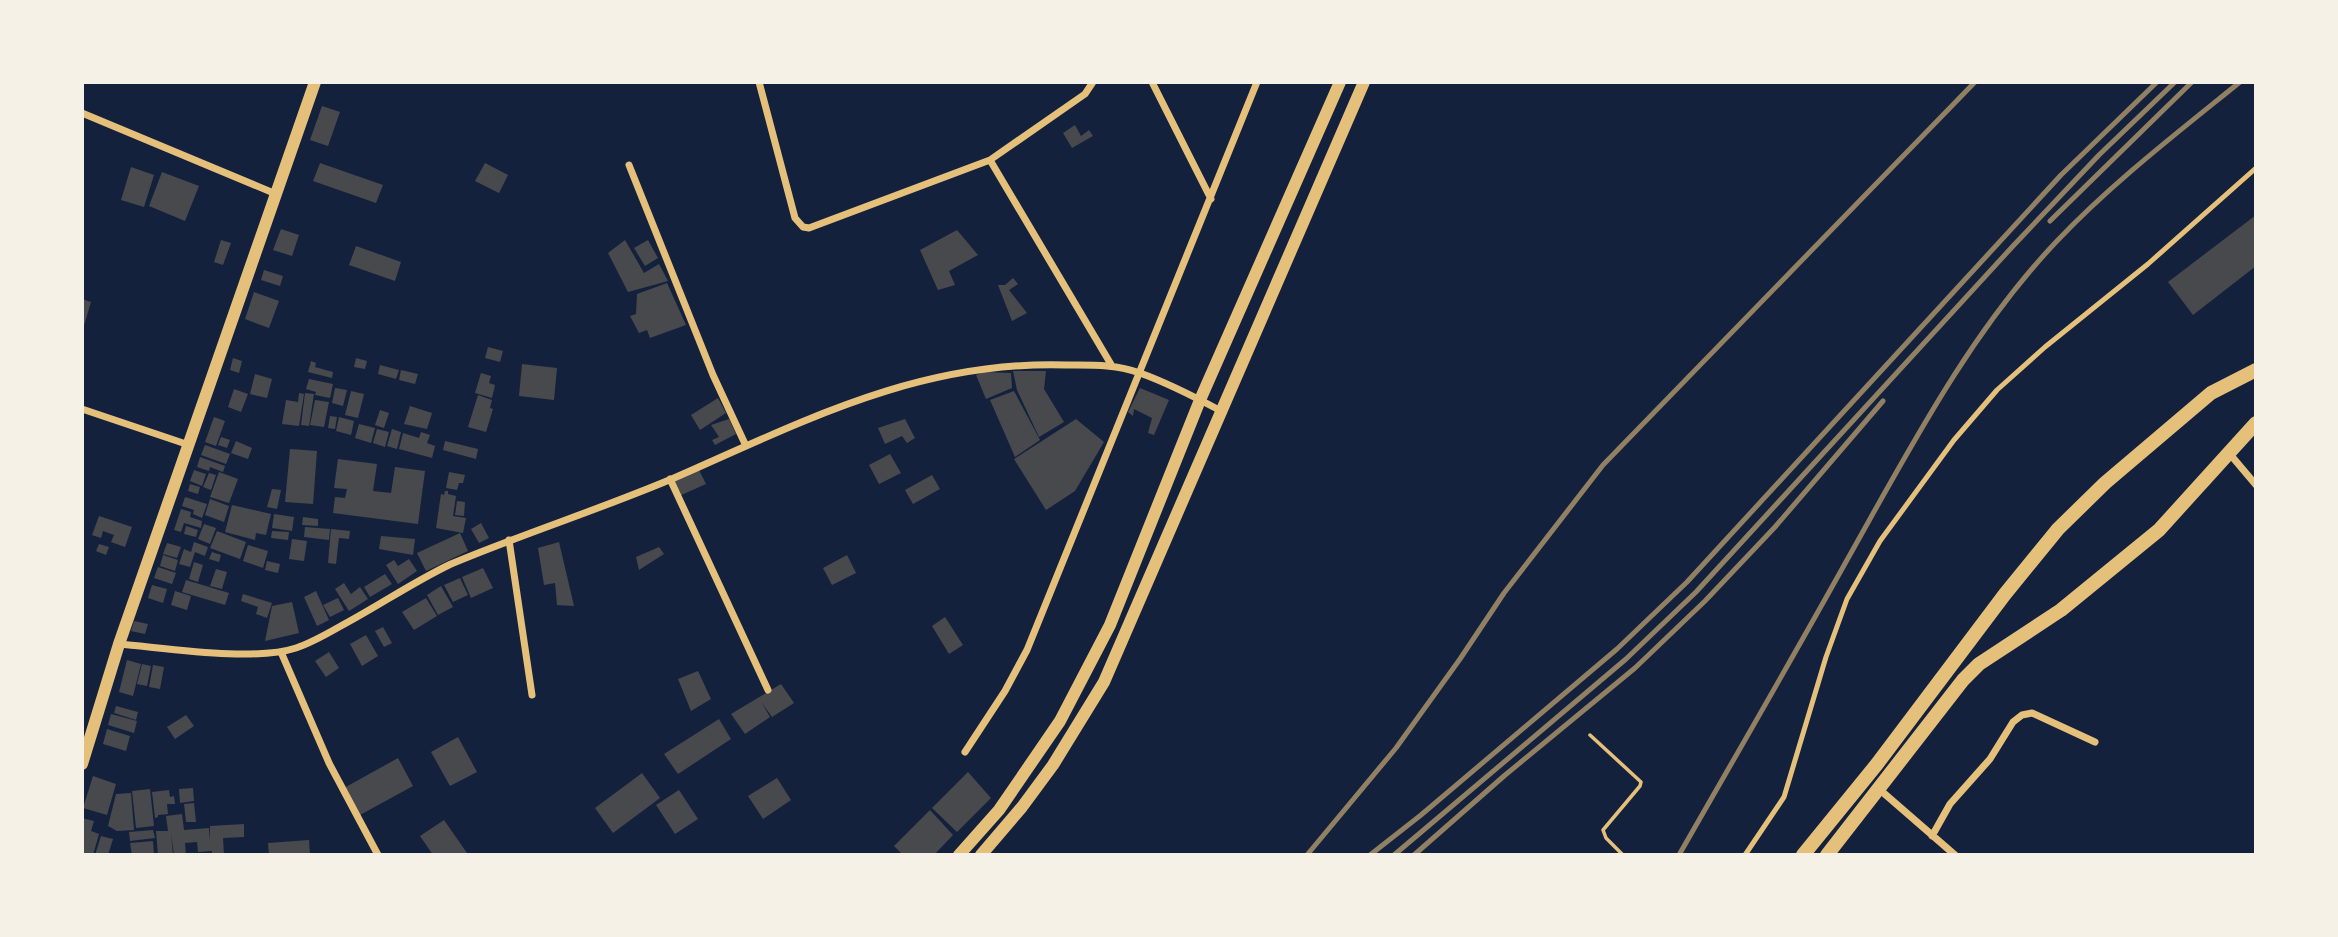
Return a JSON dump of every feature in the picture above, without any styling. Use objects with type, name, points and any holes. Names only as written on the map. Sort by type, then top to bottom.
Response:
[{"type":"main road","points":[[1803,855],[1877,764],[2005,594],[2058,529],[2105,483],[2211,393],[2256,370]]},
{"type":"main road","points":[[1827,855],[1963,680],[1979,664],[2061,610],[2159,530],[2256,423]]},
{"type":"street","points":[[84,756],[120,644],[315,82]]},
{"type":"street","points":[[759,82],[795,218],[803,227],[817,227],[990,160],[1085,94],[1093,82]]},
{"type":"street","points":[[1152,82],[1211,199]]},
{"type":"street","points":[[965,752],[1005,691],[1027,650],[1257,82]]},
{"type":"street","points":[[959,855],[999,810],[1060,721],[1111,625],[1200,400],[1340,82]]},
{"type":"street","points":[[981,855],[1022,807],[1052,765],[1104,682],[1364,82]]},
{"type":"street","points":[[82,113],[276,194]]},
{"type":"street","points":[[1322,123],[1342,131]]},
{"type":"street","points":[[990,160],[1112,366]]},
{"type":"street","points":[[629,164],[713,375],[746,446]]},
{"type":"street","points":[[120,644],[198,652],[281,652],[316,640],[428,575],[509,540],[670,479],[808,418],[874,394],[943,375],[984,368],[1039,364],[1112,366],[1139,372],[1221,411]]},
{"type":"street","points":[[82,409],[189,444]]},
{"type":"street","points":[[2229,452],[2256,485]]},
{"type":"street","points":[[670,479],[768,690]]},
{"type":"street","points":[[509,540],[533,695]]},
{"type":"street","points":[[281,652],[329,763],[378,855]]},
{"type":"street","points":[[1949,669],[1963,680]]},
{"type":"street","points":[[1932,836],[1962,789],[1990,759],[2013,722],[2022,715],[2032,713],[2095,742]]},
{"type":"street","points":[[1879,789],[1955,855]]},
{"type":"lane","points":[[1745,855],[1783,797],[1826,657],[1847,599],[1880,541],[1954,440],[1997,390],[2148,264],[2256,168]]},
{"type":"path","points":[[1590,735],[1641,782],[1602,830],[1623,855]]},
{"type":"building","points":[[322,106],[340,112],[328,146],[310,140]]},
{"type":"building","points":[[1075,125],[1081,136],[1089,130],[1093,136],[1072,148],[1063,133]]},
{"type":"building","points":[[320,163],[383,185],[376,203],[313,181]]},
{"type":"building","points":[[485,163],[508,175],[499,193],[475,181]]},
{"type":"building","points":[[131,167],[154,175],[144,207],[121,200]]},
{"type":"building","points":[[162,172],[199,186],[185,221],[149,206]]},
{"type":"building","points":[[2256,215],[2256,266],[2193,315],[2168,282]]},
{"type":"building","points":[[281,229],[299,235],[292,256],[273,250]]},
{"type":"building","points":[[957,230],[978,255],[949,271],[955,285],[938,290],[920,250]]},
{"type":"building","points":[[221,240],[231,243],[223,265],[214,262]]},
{"type":"building","points":[[625,240],[644,273],[659,264],[668,281],[628,292],[608,253]]},
{"type":"building","points":[[648,240],[658,258],[645,266],[634,248]]},
{"type":"building","points":[[356,246],[401,262],[395,281],[349,265]]},
{"type":"building","points":[[264,270],[283,276],[280,286],[261,280]]},
{"type":"building","points":[[1013,278],[1018,284],[1009,290],[1027,313],[1012,321],[998,285],[1005,285]]},
{"type":"building","points":[[667,283],[686,325],[650,338],[647,330],[639,333],[630,316],[636,314],[637,294]]},
{"type":"building","points":[[254,292],[279,301],[269,328],[245,319]]},
{"type":"building","points":[[82,299],[91,302],[83,329],[82,329]]},
{"type":"building","points":[[488,347],[503,351],[500,362],[485,358]]},
{"type":"building","points":[[233,358],[242,361],[239,373],[230,370]]},
{"type":"building","points":[[356,358],[367,361],[365,369],[354,367]]},
{"type":"building","points":[[311,361],[316,363],[315,367],[333,372],[332,378],[308,372]]},
{"type":"building","points":[[522,364],[557,368],[554,400],[519,396]]},
{"type":"building","points":[[380,365],[399,370],[396,379],[378,374]]},
{"type":"building","points":[[401,370],[418,374],[415,384],[399,380]]},
{"type":"building","points":[[1013,371],[1046,371],[1044,389],[1064,422],[1039,437],[1017,390]]},
{"type":"building","points":[[985,372],[1011,373],[1012,388],[986,399],[976,375]]},
{"type":"building","points":[[481,373],[491,376],[489,383],[495,385],[492,398],[475,393]]},
{"type":"building","points":[[255,374],[272,379],[267,398],[250,394]]},
{"type":"building","points":[[309,379],[333,384],[330,398],[315,395],[316,392],[306,389]]},
{"type":"building","points":[[335,388],[347,390],[343,406],[332,403]]},
{"type":"building","points":[[1140,388],[1169,400],[1154,435],[1148,433],[1152,418],[1134,409],[1133,416],[1128,412]]},
{"type":"building","points":[[234,389],[248,394],[241,412],[228,407]]},
{"type":"building","points":[[351,391],[364,394],[358,418],[345,415]]},
{"type":"building","points":[[1014,391],[1040,440],[1015,457],[990,400]]},
{"type":"building","points":[[299,393],[304,394],[299,426],[282,424],[286,400],[298,402]]},
{"type":"building","points":[[305,393],[314,394],[309,426],[301,425]]},
{"type":"building","points":[[478,395],[492,400],[490,408],[493,409],[486,432],[468,427]]},
{"type":"building","points":[[718,398],[726,413],[700,430],[691,415]]},
{"type":"building","points":[[315,400],[329,402],[324,427],[310,425]]},
{"type":"building","points":[[410,406],[432,413],[427,429],[404,424]]},
{"type":"building","points":[[380,410],[389,413],[384,428],[375,425]]},
{"type":"building","points":[[330,416],[337,417],[335,429],[328,428]]},
{"type":"building","points":[[214,417],[225,421],[216,446],[205,442]]},
{"type":"building","points":[[339,417],[354,421],[351,435],[336,431]]},
{"type":"building","points":[[729,419],[736,434],[715,445],[712,440],[719,437],[711,425]]},
{"type":"building","points":[[905,419],[915,438],[907,443],[902,436],[885,444],[878,428]]},
{"type":"building","points":[[1076,419],[1104,442],[1075,491],[1046,510],[1014,459]]},
{"type":"building","points":[[359,424],[375,428],[371,443],[355,438]]},
{"type":"building","points":[[377,429],[389,432],[385,447],[373,443]]},
{"type":"building","points":[[392,429],[401,432],[397,449],[387,446]]},
{"type":"building","points":[[421,432],[430,435],[427,443],[435,446],[432,458],[399,449],[403,433],[419,438]]},
{"type":"building","points":[[221,437],[230,440],[227,448],[218,445]]},
{"type":"building","points":[[236,441],[252,448],[248,459],[231,453]]},
{"type":"building","points":[[445,441],[478,449],[476,459],[443,450]]},
{"type":"building","points":[[205,445],[230,454],[226,464],[201,455]]},
{"type":"building","points":[[290,449],[317,451],[313,504],[285,502]]},
{"type":"building","points":[[890,454],[901,473],[879,484],[869,465]]},
{"type":"building","points":[[200,457],[225,466],[223,472],[210,467],[209,471],[197,467]]},
{"type":"building","points":[[338,459],[377,464],[373,491],[391,493],[395,467],[425,471],[418,524],[333,513],[335,497],[345,498],[347,489],[334,488]]},
{"type":"building","points":[[698,468],[706,484],[679,496],[672,479]]},
{"type":"building","points":[[194,470],[206,474],[202,486],[190,481]]},
{"type":"building","points":[[219,472],[238,479],[229,503],[210,497]]},
{"type":"building","points":[[449,472],[465,475],[457,490],[446,488]]},
{"type":"building","points":[[209,473],[216,475],[211,490],[203,487]]},
{"type":"building","points":[[932,475],[940,489],[913,504],[905,490]]},
{"type":"building","points":[[190,484],[200,487],[198,494],[188,491]]},
{"type":"building","points":[[272,489],[281,490],[277,509],[267,507]]},
{"type":"building","points":[[445,491],[456,496],[453,516],[466,518],[463,533],[436,528],[441,494],[444,495]]},
{"type":"building","points":[[185,497],[207,504],[202,518],[193,514],[194,510],[182,506]]},
{"type":"building","points":[[210,499],[229,506],[224,522],[205,515]]},
{"type":"building","points":[[457,501],[465,502],[464,516],[455,515]]},
{"type":"building","points":[[232,505],[271,514],[266,535],[256,533],[255,540],[225,532]]},
{"type":"building","points":[[181,509],[191,512],[190,517],[202,521],[201,528],[184,523],[181,532],[174,530]]},
{"type":"building","points":[[274,514],[294,517],[292,531],[272,528]]},
{"type":"building","points":[[99,516],[132,527],[125,547],[111,542],[114,535],[103,531],[101,538],[92,535]]},
{"type":"building","points":[[303,517],[318,519],[318,526],[302,525]]},
{"type":"building","points":[[481,523],[489,538],[479,543],[471,529]]},
{"type":"building","points":[[204,524],[216,528],[210,544],[198,539]]},
{"type":"building","points":[[186,526],[198,530],[196,537],[184,534]]},
{"type":"building","points":[[305,527],[330,529],[329,540],[304,537]]},
{"type":"building","points":[[331,529],[350,531],[349,539],[339,538],[336,564],[328,563]]},
{"type":"building","points":[[217,531],[246,542],[240,559],[210,548]]},
{"type":"building","points":[[272,531],[289,532],[288,540],[271,538]]},
{"type":"building","points":[[460,533],[468,551],[426,571],[417,553]]},
{"type":"building","points":[[381,536],[415,539],[413,555],[379,549]]},
{"type":"building","points":[[292,539],[307,541],[304,561],[289,559]]},
{"type":"building","points":[[194,542],[208,547],[205,556],[195,552],[190,567],[179,564],[184,549],[191,552]]},
{"type":"building","points":[[559,542],[574,606],[557,605],[555,583],[544,585],[538,548]]},
{"type":"building","points":[[167,543],[181,547],[177,558],[163,554]]},
{"type":"building","points":[[99,544],[109,547],[106,555],[96,551]]},
{"type":"building","points":[[248,545],[268,551],[263,568],[243,561]]},
{"type":"building","points":[[659,547],[664,554],[639,570],[636,557]]},
{"type":"building","points":[[212,552],[221,555],[219,562],[209,559]]},
{"type":"building","points":[[163,555],[178,560],[175,571],[160,566]]},
{"type":"building","points":[[847,555],[856,573],[832,585],[823,568]]},
{"type":"building","points":[[409,559],[417,571],[398,584],[386,565],[394,560],[398,566]]},
{"type":"building","points":[[267,561],[280,564],[278,573],[265,570]]},
{"type":"building","points":[[194,562],[203,565],[198,582],[189,579]]},
{"type":"building","points":[[158,567],[176,573],[172,584],[154,578]]},
{"type":"building","points":[[483,568],[493,588],[471,598],[462,577]]},
{"type":"building","points":[[216,569],[227,572],[222,589],[210,586]]},
{"type":"building","points":[[385,574],[392,584],[370,597],[364,587]]},
{"type":"building","points":[[460,578],[468,595],[453,602],[444,585]]},
{"type":"building","points":[[186,580],[229,593],[225,605],[182,592]]},
{"type":"building","points":[[344,583],[351,594],[360,587],[368,599],[349,611],[335,589]]},
{"type":"building","points":[[152,585],[167,589],[163,603],[148,598]]},
{"type":"building","points":[[441,586],[453,607],[438,615],[427,595]]},
{"type":"building","points":[[175,591],[191,596],[187,610],[171,605]]},
{"type":"building","points":[[316,591],[329,620],[317,626],[304,597]]},
{"type":"building","points":[[243,594],[272,603],[267,618],[256,614],[258,607],[241,601]]},
{"type":"building","points":[[338,598],[344,610],[330,617],[323,605]]},
{"type":"building","points":[[426,598],[437,616],[414,630],[402,612]]},
{"type":"building","points":[[292,602],[299,633],[265,641],[272,606]]},
{"type":"building","points":[[945,617],[963,645],[949,654],[932,626]]},
{"type":"building","points":[[134,621],[148,624],[145,634],[131,631]]},
{"type":"building","points":[[383,627],[392,643],[384,647],[375,631]]},
{"type":"building","points":[[366,635],[378,656],[362,666],[350,644]]},
{"type":"building","points":[[329,652],[339,668],[326,677],[315,661]]},
{"type":"building","points":[[127,660],[141,664],[133,696],[119,692]]},
{"type":"building","points":[[142,664],[151,666],[147,686],[137,684]]},
{"type":"building","points":[[153,665],[164,667],[160,689],[149,687]]},
{"type":"building","points":[[698,671],[711,699],[691,711],[678,679]]},
{"type":"building","points":[[781,684],[794,703],[772,717],[762,703],[770,717],[745,734],[731,714]]},
{"type":"building","points":[[116,706],[138,712],[136,720],[114,713]]},
{"type":"building","points":[[111,714],[137,721],[134,733],[108,725]]},
{"type":"building","points":[[186,715],[194,726],[175,739],[167,727]]},
{"type":"building","points":[[719,719],[731,739],[678,774],[664,754]]},
{"type":"building","points":[[107,729],[130,736],[126,751],[103,744]]},
{"type":"building","points":[[458,737],[477,772],[450,786],[431,752]]},
{"type":"building","points":[[398,758],[413,786],[360,815],[344,788]]},
{"type":"building","points":[[968,772],[991,798],[957,832],[932,808]]},
{"type":"building","points":[[642,773],[660,798],[613,833],[595,808]]},
{"type":"building","points":[[93,776],[116,784],[107,815],[83,808]]},
{"type":"building","points":[[777,778],[791,800],[763,819],[748,796]]},
{"type":"building","points":[[193,788],[194,801],[180,803],[179,789]]},
{"type":"building","points":[[150,789],[154,826],[136,828],[132,791]]},
{"type":"building","points":[[169,790],[170,797],[174,796],[175,804],[167,804],[168,814],[155,818],[152,792]]},
{"type":"building","points":[[679,790],[698,819],[675,834],[656,805]]},
{"type":"building","points":[[131,793],[134,830],[117,831],[108,826],[116,794]]},
{"type":"building","points":[[194,803],[196,822],[186,822],[184,804]]},
{"type":"building","points":[[930,810],[953,835],[934,855],[903,855],[894,846]]},
{"type":"building","points":[[182,814],[184,830],[209,828],[210,841],[210,826],[244,824],[244,837],[223,838],[224,855],[212,855],[212,851],[198,852],[197,842],[185,843],[186,855],[174,855],[171,833],[173,855],[158,855],[156,831],[168,831],[166,816]]},
{"type":"building","points":[[82,818],[94,821],[91,831],[99,834],[93,855],[82,855]]},
{"type":"building","points":[[444,820],[467,853],[465,855],[433,855],[420,836]]},
{"type":"building","points":[[153,830],[155,838],[130,841],[129,832]]},
{"type":"building","points":[[101,836],[113,839],[108,855],[95,855]]},
{"type":"building","points":[[309,840],[310,855],[269,855],[268,843]]},
{"type":"building","points":[[153,841],[154,855],[132,855],[130,843]]},
{"type":"railway","points":[[1307,855],[1396,748],[1504,593],[1603,465],[1975,82]]},
{"type":"railway","points":[[1370,855],[1617,649],[1687,582],[2061,175],[2157,82]]},
{"type":"railway","points":[[1394,855],[1626,659],[1696,592],[2013,246],[2099,155],[2175,82]]},
{"type":"railway","points":[[2050,221],[2192,82]]},
{"type":"railway","points":[[1679,855],[1917,435],[1995,315],[2077,220],[2145,159],[2240,82]]},
{"type":"railway","points":[[1414,855],[1504,776],[1635,668],[1705,601],[1775,527],[1883,401]]}]
